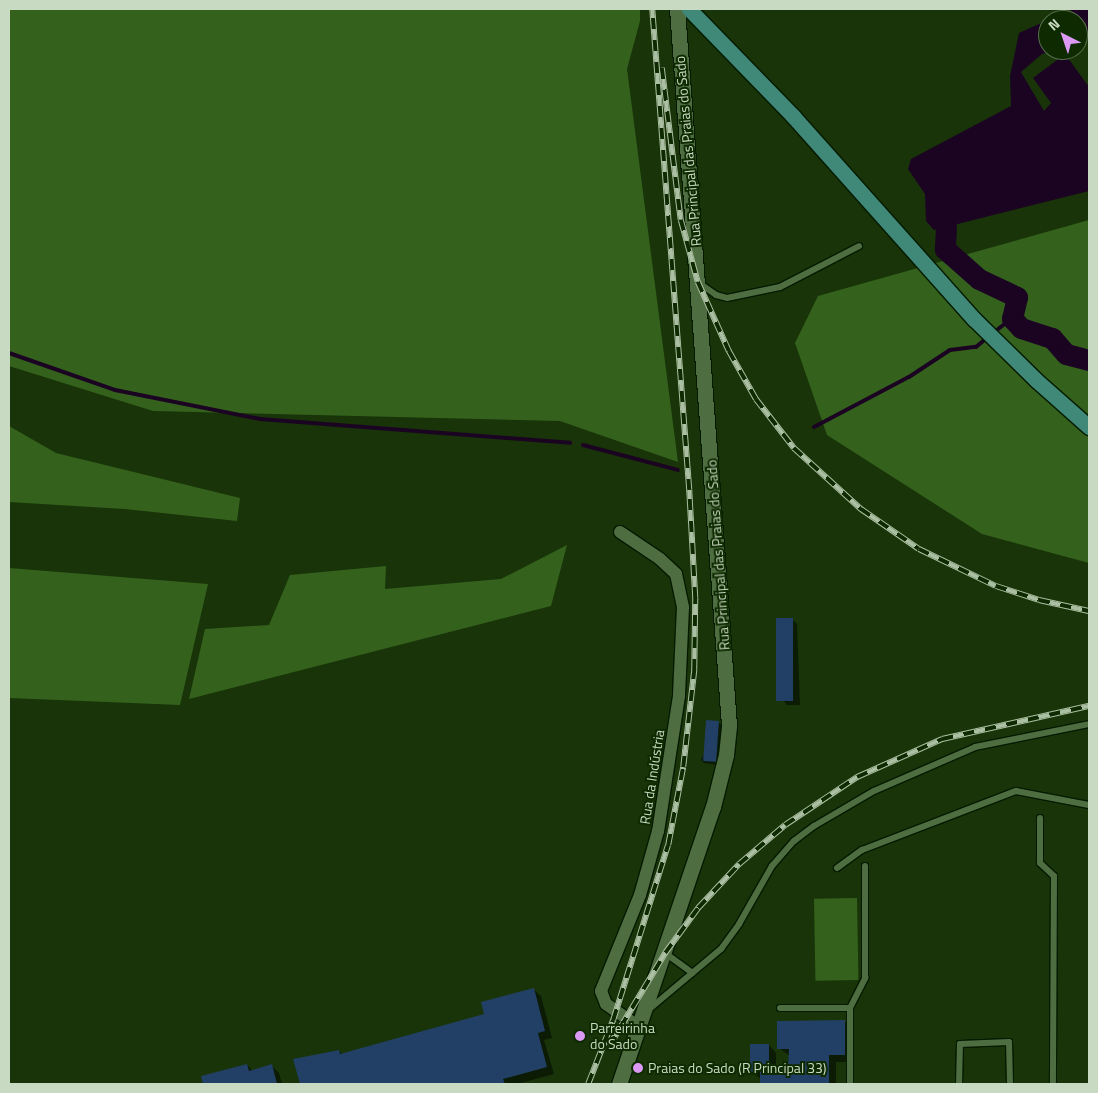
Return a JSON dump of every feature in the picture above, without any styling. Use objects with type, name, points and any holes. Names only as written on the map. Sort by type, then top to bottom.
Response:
[{"type":"main road","points":[[689,9],[720,39],[814,140],[974,319],[1036,380],[1089,427]]},
{"type":"street","name":"Rua Principal das Praias do Sado","points":[[619,1084],[713,807],[726,755],[728,725],[698,282],[677,9]]},
{"type":"street","name":"Rua da Indústria","points":[[620,532],[660,559],[676,574],[683,607],[679,696],[660,822],[640,895],[601,991],[606,1004],[641,1020]]},
{"type":"lane","points":[[698,282],[723,298],[774,289],[801,278],[858,246]]},
{"type":"lane","points":[[641,1020],[727,942],[778,858],[814,826],[874,792],[975,747],[1089,724]]},
{"type":"lane","points":[[837,868],[862,850],[1016,791],[1089,805]]},
{"type":"lane","points":[[1040,818],[1040,863],[1054,876],[1053,1084]]},
{"type":"lane","points":[[850,1084],[850,1008],[865,978],[865,866]]},
{"type":"lane","points":[[665,953],[693,973]]},
{"type":"lane","points":[[780,1008],[850,1008]]},
{"type":"lane","points":[[959,1084],[960,1044],[1009,1042],[1010,1084]]},
{"type":"green space","points":[[9,9],[640,9],[640,21],[627,69],[678,462],[560,421],[153,411],[9,366]]},
{"type":"green space","points":[[1089,220],[1089,563],[982,534],[827,435],[795,343],[818,296]]},
{"type":"green space","points":[[9,426],[56,453],[240,498],[237,521],[125,509],[9,502]]},
{"type":"green space","points":[[567,545],[551,606],[189,699],[205,629],[269,625],[290,575],[386,566],[385,589],[501,579]]},
{"type":"green space","points":[[9,568],[208,584],[180,705],[9,698]]},
{"type":"green space","points":[[857,898],[858,980],[815,981],[814,899]]},
{"type":"shaded area","points":[[1089,9],[1089,35],[1088,10],[1072,10]]},
{"type":"shaded area","points":[[1038,24],[1038,57],[1021,72],[1044,111],[1051,103],[1033,78],[1057,60],[1069,60],[1089,87],[1089,191],[934,230],[926,221],[925,194],[908,169],[911,159],[1011,106],[1010,76],[1019,33]]},
{"type":"building","points":[[776,618],[793,618],[793,701],[776,701]]},
{"type":"building","points":[[706,720],[719,721],[716,762],[703,761]]},
{"type":"building","points":[[534,988],[545,1031],[538,1033],[547,1067],[503,1079],[505,1084],[300,1084],[293,1059],[339,1050],[340,1054],[484,1014],[481,1002]]},
{"type":"building","points":[[845,1020],[845,1055],[829,1055],[829,1084],[760,1084],[760,1072],[750,1072],[750,1044],[769,1044],[769,1067],[788,1068],[789,1049],[777,1049],[777,1021]]},
{"type":"building","points":[[247,1064],[249,1071],[272,1064],[277,1084],[203,1084],[201,1076]]},
{"type":"waterway","points":[[946,227],[945,249],[979,279],[1017,297],[1012,318],[1021,328],[1052,338],[1066,354],[1089,360]]},
{"type":"waterway","points":[[993,333],[1012,318]]},
{"type":"waterway","points":[[814,427],[909,377],[950,350],[976,347],[988,337]]},
{"type":"waterway","points":[[9,353],[115,390],[260,419],[570,443]]},
{"type":"waterway","points":[[583,445],[678,470]]},
{"type":"railway","points":[[588,1084],[613,1020],[668,845],[683,767],[694,670],[695,598],[689,490],[652,9]]},
{"type":"railway","points":[[662,68],[681,220],[698,282],[729,351],[756,399],[794,448],[861,509],[919,549],[996,586],[1039,600],[1089,611]]},
{"type":"railway","points":[[609,1046],[665,953],[698,908],[739,864],[785,825],[857,777],[942,739],[1089,706]]},
{"type":"place","name":"Parreirinha do Sado","points":[[580,1036]]},
{"type":"place","name":"Praias do Sado (R Principal 33)","points":[[638,1068]]}]
